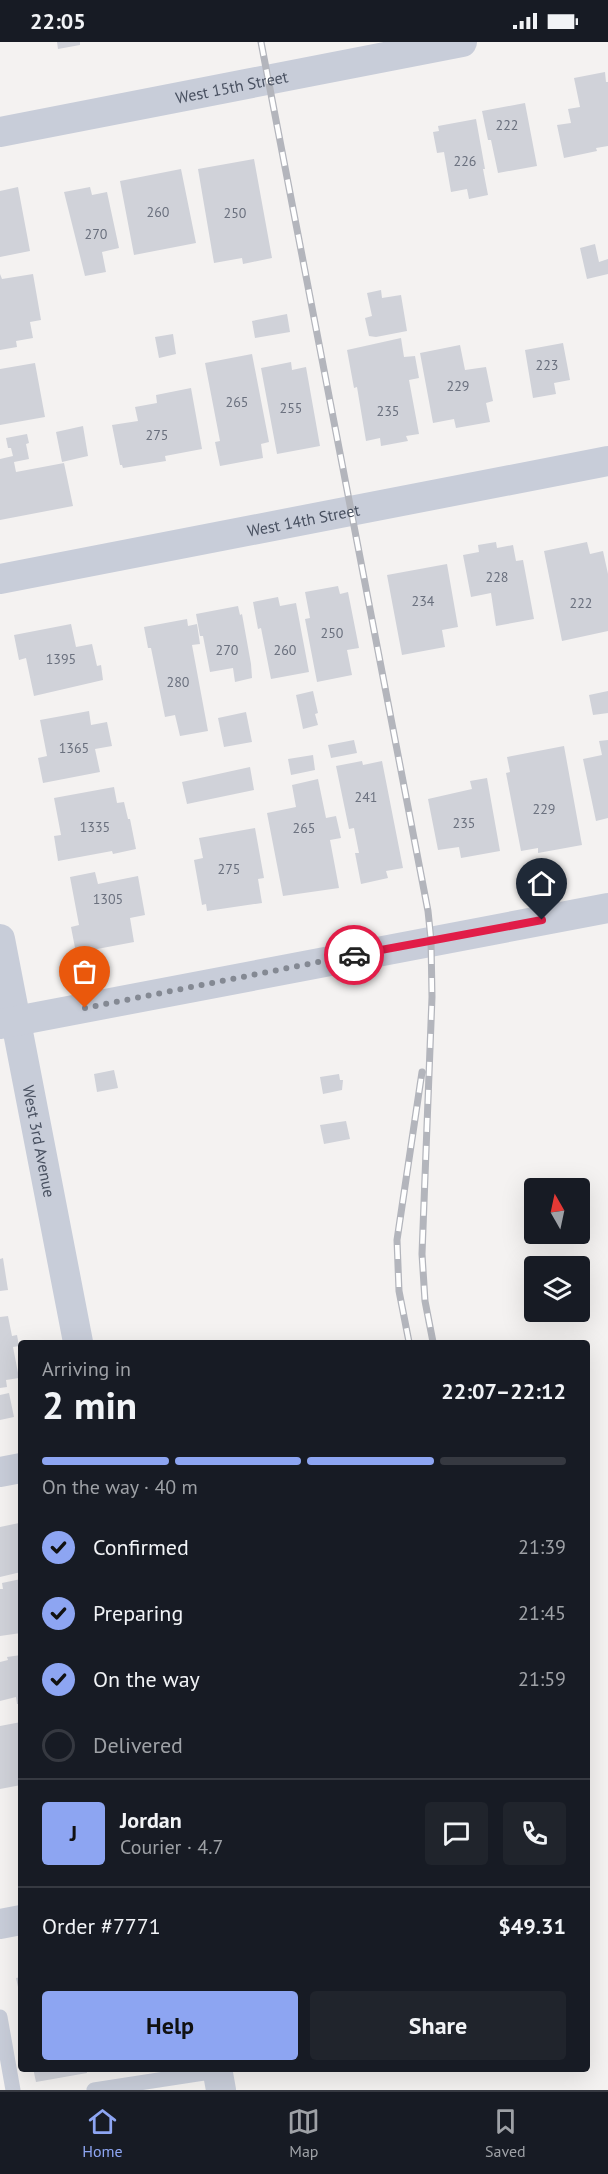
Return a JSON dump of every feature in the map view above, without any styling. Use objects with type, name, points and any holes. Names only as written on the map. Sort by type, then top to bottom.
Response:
[{"type":"street","name":"West 15th Street","points":[[0,132],[462,42]]},
{"type":"street","name":"West 14th Street","points":[[0,579],[608,461]]},
{"type":"street","points":[[8,1023],[608,908]]},
{"type":"street","name":"West 3rd Avenue","points":[[0,939],[8,1023],[78,1340]]},
{"type":"street","points":[[0,1472],[18,1469]]},
{"type":"street","points":[[0,1924],[18,1921]]},
{"type":"lane","points":[[0,2017],[13,2090]]},
{"type":"lane","points":[[94,2090],[218,2076]]},
{"type":"building","points":[[57,42],[80,42],[80,45],[58,49]]},
{"type":"building","points":[[605,72],[606,82],[608,82],[608,146],[596,148],[597,151],[564,158],[557,125],[571,123],[568,109],[580,107],[574,78]]},
{"type":"building","points":[[525,103],[537,166],[498,173],[482,111]]},
{"type":"building","points":[[476,119],[488,195],[469,199],[467,189],[451,192],[444,152],[437,153],[433,132],[439,131],[438,126]]},
{"type":"building","points":[[254,159],[272,258],[243,264],[242,258],[214,263],[198,169]]},
{"type":"building","points":[[181,169],[196,243],[134,255],[120,181]]},
{"type":"building","points":[[18,187],[30,251],[0,257],[0,191]]},
{"type":"building","points":[[90,187],[92,195],[107,192],[119,248],[102,252],[106,272],[85,276],[64,192]]},
{"type":"building","points":[[595,244],[599,262],[608,259],[608,274],[587,279],[580,248]]},
{"type":"building","points":[[0,274],[2,279],[33,274],[41,320],[30,322],[33,338],[16,341],[17,347],[0,350]]},
{"type":"building","points":[[381,290],[382,298],[401,295],[407,331],[376,337],[369,336],[365,318],[372,316],[367,293]]},
{"type":"building","points":[[287,314],[290,332],[255,338],[252,321]]},
{"type":"building","points":[[173,334],[176,354],[159,358],[155,337]]},
{"type":"building","points":[[401,338],[404,357],[415,356],[419,378],[409,380],[419,434],[406,436],[408,441],[381,446],[380,438],[366,441],[357,387],[354,388],[347,350]]},
{"type":"building","points":[[563,343],[570,380],[554,383],[556,394],[533,398],[525,350]]},
{"type":"building","points":[[460,345],[465,370],[486,367],[493,401],[486,403],[490,422],[456,428],[454,419],[433,423],[420,353]]},
{"type":"building","points":[[252,354],[269,442],[261,444],[263,458],[220,466],[215,442],[220,441],[205,363]]},
{"type":"building","points":[[291,362],[292,370],[306,367],[320,446],[277,454],[261,368]]},
{"type":"building","points":[[35,363],[45,417],[0,425],[0,369]]},
{"type":"building","points":[[191,388],[202,449],[165,456],[166,461],[123,468],[120,465],[112,425],[138,421],[135,407],[157,403],[156,395]]},
{"type":"building","points":[[83,426],[88,456],[62,462],[56,432]]},
{"type":"building","points":[[27,434],[29,459],[14,462],[16,472],[64,463],[73,506],[0,520],[0,459],[13,456],[6,438]]},
{"type":"building","points":[[496,542],[497,548],[513,545],[516,561],[523,560],[534,619],[496,626],[491,593],[471,597],[463,555],[479,552],[478,545]]},
{"type":"building","points":[[587,542],[590,554],[603,551],[608,574],[608,631],[562,641],[544,551]]},
{"type":"building","points":[[447,564],[458,627],[442,630],[445,647],[402,655],[387,575]]},
{"type":"building","points":[[338,586],[340,594],[348,592],[359,648],[347,650],[352,675],[317,682],[305,619],[310,618],[305,592]]},
{"type":"building","points":[[278,597],[280,606],[296,603],[309,672],[271,679],[261,628],[258,629],[253,602]]},
{"type":"building","points":[[238,606],[240,615],[242,614],[252,678],[235,682],[233,668],[210,672],[196,614]]},
{"type":"building","points":[[187,619],[188,626],[197,624],[200,644],[192,645],[208,731],[180,736],[175,715],[165,717],[151,648],[148,648],[144,627]]},
{"type":"building","points":[[71,624],[76,647],[92,644],[97,666],[101,665],[103,680],[34,696],[26,658],[19,660],[14,635]]},
{"type":"building","points":[[313,691],[318,725],[303,729],[296,695]]},
{"type":"building","points":[[608,691],[608,713],[593,715],[589,695]]},
{"type":"building","points":[[89,711],[91,725],[107,722],[112,746],[95,749],[100,772],[43,783],[38,758],[47,756],[40,720]]},
{"type":"building","points":[[246,712],[252,742],[224,747],[218,718]]},
{"type":"building","points":[[354,740],[357,753],[331,758],[328,745]]},
{"type":"building","points":[[608,740],[608,818],[596,821],[583,759],[602,755],[599,741]]},
{"type":"building","points":[[564,746],[582,845],[538,853],[538,848],[521,851],[506,773],[510,772],[507,757]]},
{"type":"building","points":[[313,755],[315,770],[291,775],[288,759]]},
{"type":"building","points":[[362,761],[363,765],[382,761],[403,868],[386,871],[388,878],[361,884],[355,853],[359,853],[354,828],[349,829],[336,766]]},
{"type":"building","points":[[250,767],[254,790],[187,804],[182,782]]},
{"type":"building","points":[[487,778],[500,851],[461,858],[459,847],[438,850],[428,799],[472,789],[470,781]]},
{"type":"building","points":[[318,779],[326,818],[336,816],[341,838],[330,840],[339,888],[283,896],[267,813],[296,807],[292,785]]},
{"type":"building","points":[[114,787],[117,803],[124,802],[136,849],[58,861],[54,836],[61,835],[54,798]]},
{"type":"building","points":[[255,828],[264,878],[258,879],[262,903],[207,911],[206,904],[202,905],[194,860],[203,858],[199,838]]},
{"type":"building","points":[[95,872],[98,884],[138,876],[145,915],[130,918],[134,942],[76,953],[71,927],[79,925],[70,877]]},
{"type":"building","points":[[114,1070],[118,1088],[97,1092],[94,1074]]},
{"type":"building","points":[[339,1074],[340,1080],[343,1080],[342,1090],[323,1094],[320,1077]]},
{"type":"building","points":[[346,1121],[350,1139],[324,1144],[320,1125]]},
{"type":"building","points":[[3,1258],[8,1290],[0,1291],[0,1259]]},
{"type":"building","points":[[8,1316],[12,1336],[17,1335],[18,1346],[13,1347],[18,1378],[6,1380],[7,1387],[0,1388],[0,1317]]},
{"type":"building","points":[[9,1393],[14,1417],[0,1420],[0,1395]]},
{"type":"building","points":[[18,1523],[18,1573],[0,1577],[0,1527]]},
{"type":"building","points":[[18,1580],[18,1633],[0,1636],[0,1589],[3,1589],[2,1583]]},
{"type":"building","points":[[18,1655],[18,1704],[16,1697],[0,1701],[0,1662],[8,1660],[7,1657]]},
{"type":"building","points":[[18,1723],[18,1786],[0,1789],[0,1726]]},
{"type":"building","points":[[34,2072],[87,2073],[36,2082]]},
{"type":"railway","points":[[261,42],[428,911],[432,997],[422,1254],[425,1301],[433,1340]]},
{"type":"railway","points":[[409,1340],[399,1291],[397,1240],[422,1072]]},
{"type":"way so far","points":[[85,1008],[354,955]]},
{"type":"route","points":[[354,955],[542,920]]}]
